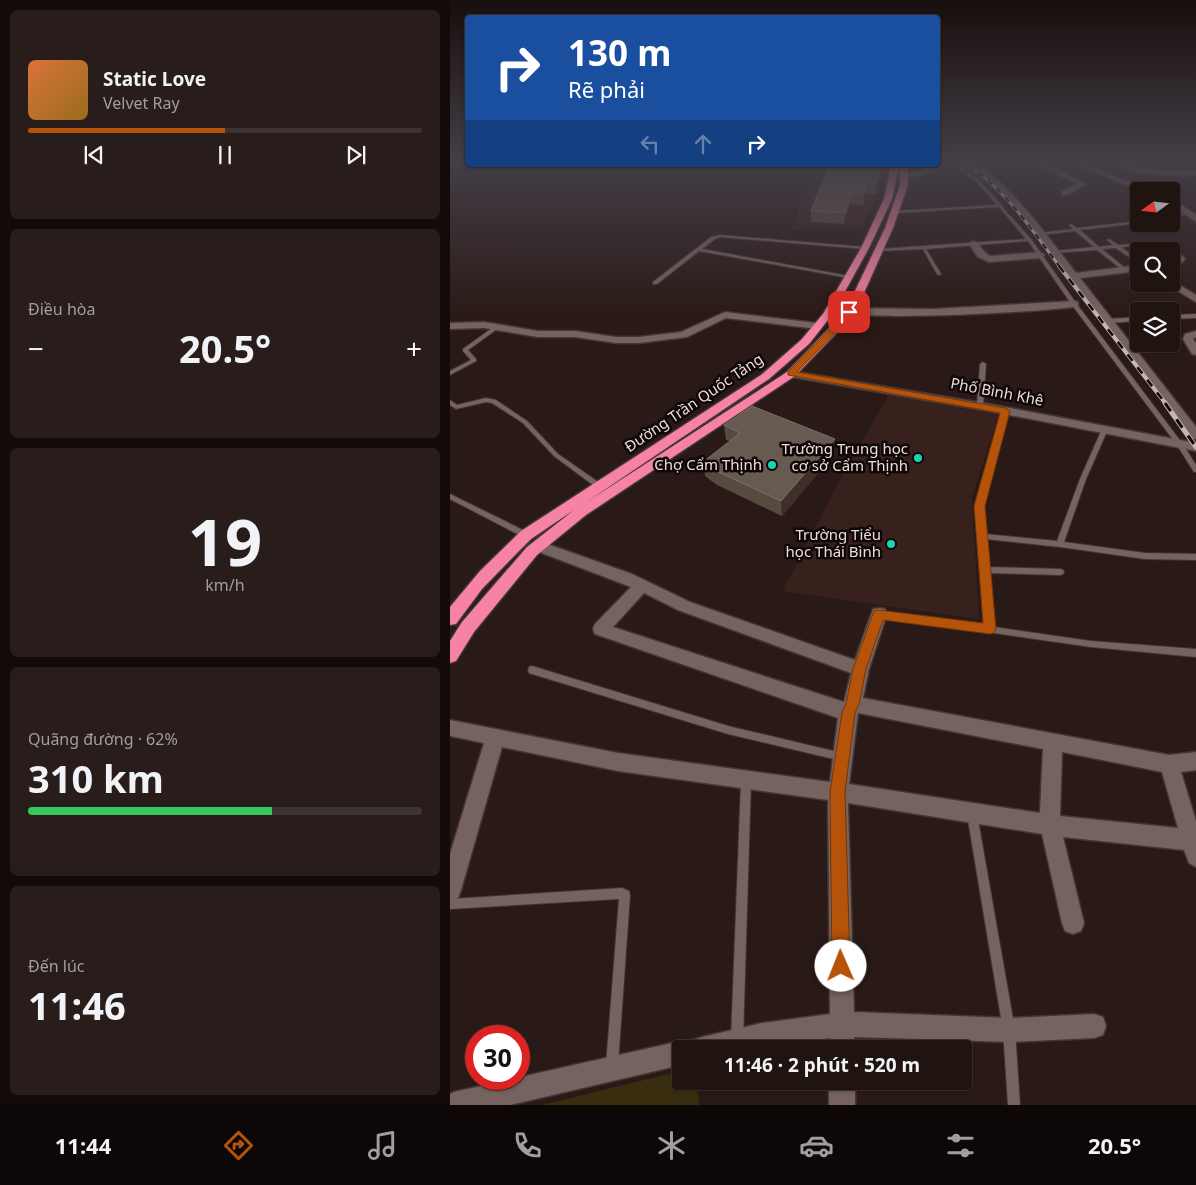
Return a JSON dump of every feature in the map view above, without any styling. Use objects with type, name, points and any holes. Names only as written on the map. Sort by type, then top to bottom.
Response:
[{"type":"highway","name":"Đường Trần Quốc Tảng","points":[[450,656],[468,627],[511,574],[539,546],[581,512],[765,378],[805,342],[827,315],[850,277],[882,212]]},
{"type":"highway","name":"Đường Trần Quốc Tảng","points":[[450,619],[471,589],[495,563],[526,535],[599,486],[791,374],[849,312],[880,250],[895,212]]},
{"type":"highway","points":[[865,248],[880,250]]},
{"type":"street","points":[[1021,212],[1074,276],[1196,435]]},
{"type":"street","points":[[1186,213],[1196,219]]},
{"type":"street","points":[[973,244],[981,255],[989,259],[1040,255]]},
{"type":"street","points":[[1074,276],[1130,269]]},
{"type":"street","points":[[1180,289],[1196,299]]},
{"type":"street","points":[[849,312],[894,314],[958,313],[1074,304]]},
{"type":"street","points":[[450,326],[476,325],[538,334],[575,334],[616,340],[640,340],[684,335],[720,316],[729,314],[817,326]]},
{"type":"street","points":[[1196,334],[1189,336],[1188,340],[1196,352]]},
{"type":"street","name":"Phố Bình Khê","points":[[791,374],[980,406],[1196,448]]},
{"type":"street","points":[[539,546],[627,578],[684,606],[860,669]]},
{"type":"street","points":[[642,585],[601,629],[850,708],[1053,741],[1169,764],[1196,761]]},
{"type":"street","points":[[842,1040],[838,792],[850,708],[860,669],[879,614]]},
{"type":"street","points":[[450,728],[618,762],[746,781],[838,792],[1193,848],[1169,764]]},
{"type":"street","points":[[450,890],[494,737]]},
{"type":"street","points":[[1053,741],[1050,825],[1073,923]]},
{"type":"street","points":[[741,1040],[762,1035],[842,1024],[1008,1030],[1094,1026]]},
{"type":"street","points":[[454,1105],[672,1055]]},
{"type":"street","points":[[842,1090],[842,1105]]},
{"type":"lane","points":[[895,212],[903,212]]},
{"type":"lane","points":[[1006,212],[1029,240],[1074,304],[1180,444],[1196,470]]},
{"type":"lane","points":[[1180,214],[1186,213]]},
{"type":"lane","points":[[1040,234],[1130,223]]},
{"type":"lane","points":[[1071,225],[1124,270]]},
{"type":"lane","points":[[655,283],[716,236],[865,248]]},
{"type":"lane","points":[[880,250],[925,250],[1029,240]]},
{"type":"lane","points":[[1109,240],[1130,256]]},
{"type":"lane","points":[[1055,252],[1130,245]]},
{"type":"lane","points":[[698,250],[850,277]]},
{"type":"lane","points":[[925,250],[939,274]]},
{"type":"lane","points":[[1180,317],[1196,316]]},
{"type":"lane","points":[[1108,321],[1130,320]]},
{"type":"lane","points":[[450,373],[474,360],[466,350],[467,348],[498,327]]},
{"type":"lane","points":[[980,406],[983,364]]},
{"type":"lane","points":[[450,402],[456,407],[486,400],[494,401],[525,422],[556,455],[599,486]]},
{"type":"lane","points":[[990,629],[979,506],[1005,411]]},
{"type":"lane","points":[[1060,544],[1083,479],[1105,429]]},
{"type":"lane","points":[[450,496],[526,535]]},
{"type":"lane","points":[[982,536],[1060,544],[1144,556],[1196,556]]},
{"type":"lane","points":[[984,570],[1060,572]]},
{"type":"lane","points":[[879,614],[1091,644],[1196,653]]},
{"type":"lane","points":[[532,670],[728,730],[842,757]]},
{"type":"lane","points":[[737,1040],[746,781]]},
{"type":"lane","points":[[972,814],[1008,1030],[1014,1105]]},
{"type":"lane","points":[[450,904],[622,893],[625,895],[612,1069]]},
{"type":"shaded area","points":[[798,212],[869,212],[862,227],[790,230]]},
{"type":"shaded area","name":"Trường Tiểu học Thái Bình","points":[[889,395],[999,415],[972,496],[979,619],[783,591],[841,477]]},
{"type":"shaded area","points":[[672,1073],[672,1090],[698,1090],[699,1105],[542,1105]]},
{"type":"building","points":[[821,212],[846,212],[845,213]]},
{"type":"building","name":"Chợ Cẩm Thịnh","points":[[752,406],[835,439],[781,501],[714,470],[703,462],[740,433],[724,425]]},
{"type":"railway","points":[[1018,212],[1060,267]]},
{"type":"railway","points":[[1059,266],[1166,404]]},
{"type":"railway","points":[[1165,403],[1196,447]]},
{"type":"place","name":"Trường Trung học cơ sở Cẩm Thịnh","points":[[918,458]]},
{"type":"place","name":"Chợ Cẩm Thịnh","points":[[772,465]]},
{"type":"place","name":"Trường Tiểu học Thái Bình","points":[[891,544]]},
{"type":"route","points":[[841,966],[838,792],[848,713],[860,669],[879,614],[990,629],[979,506],[1005,411],[952,400],[791,374],[849,312]]}]
